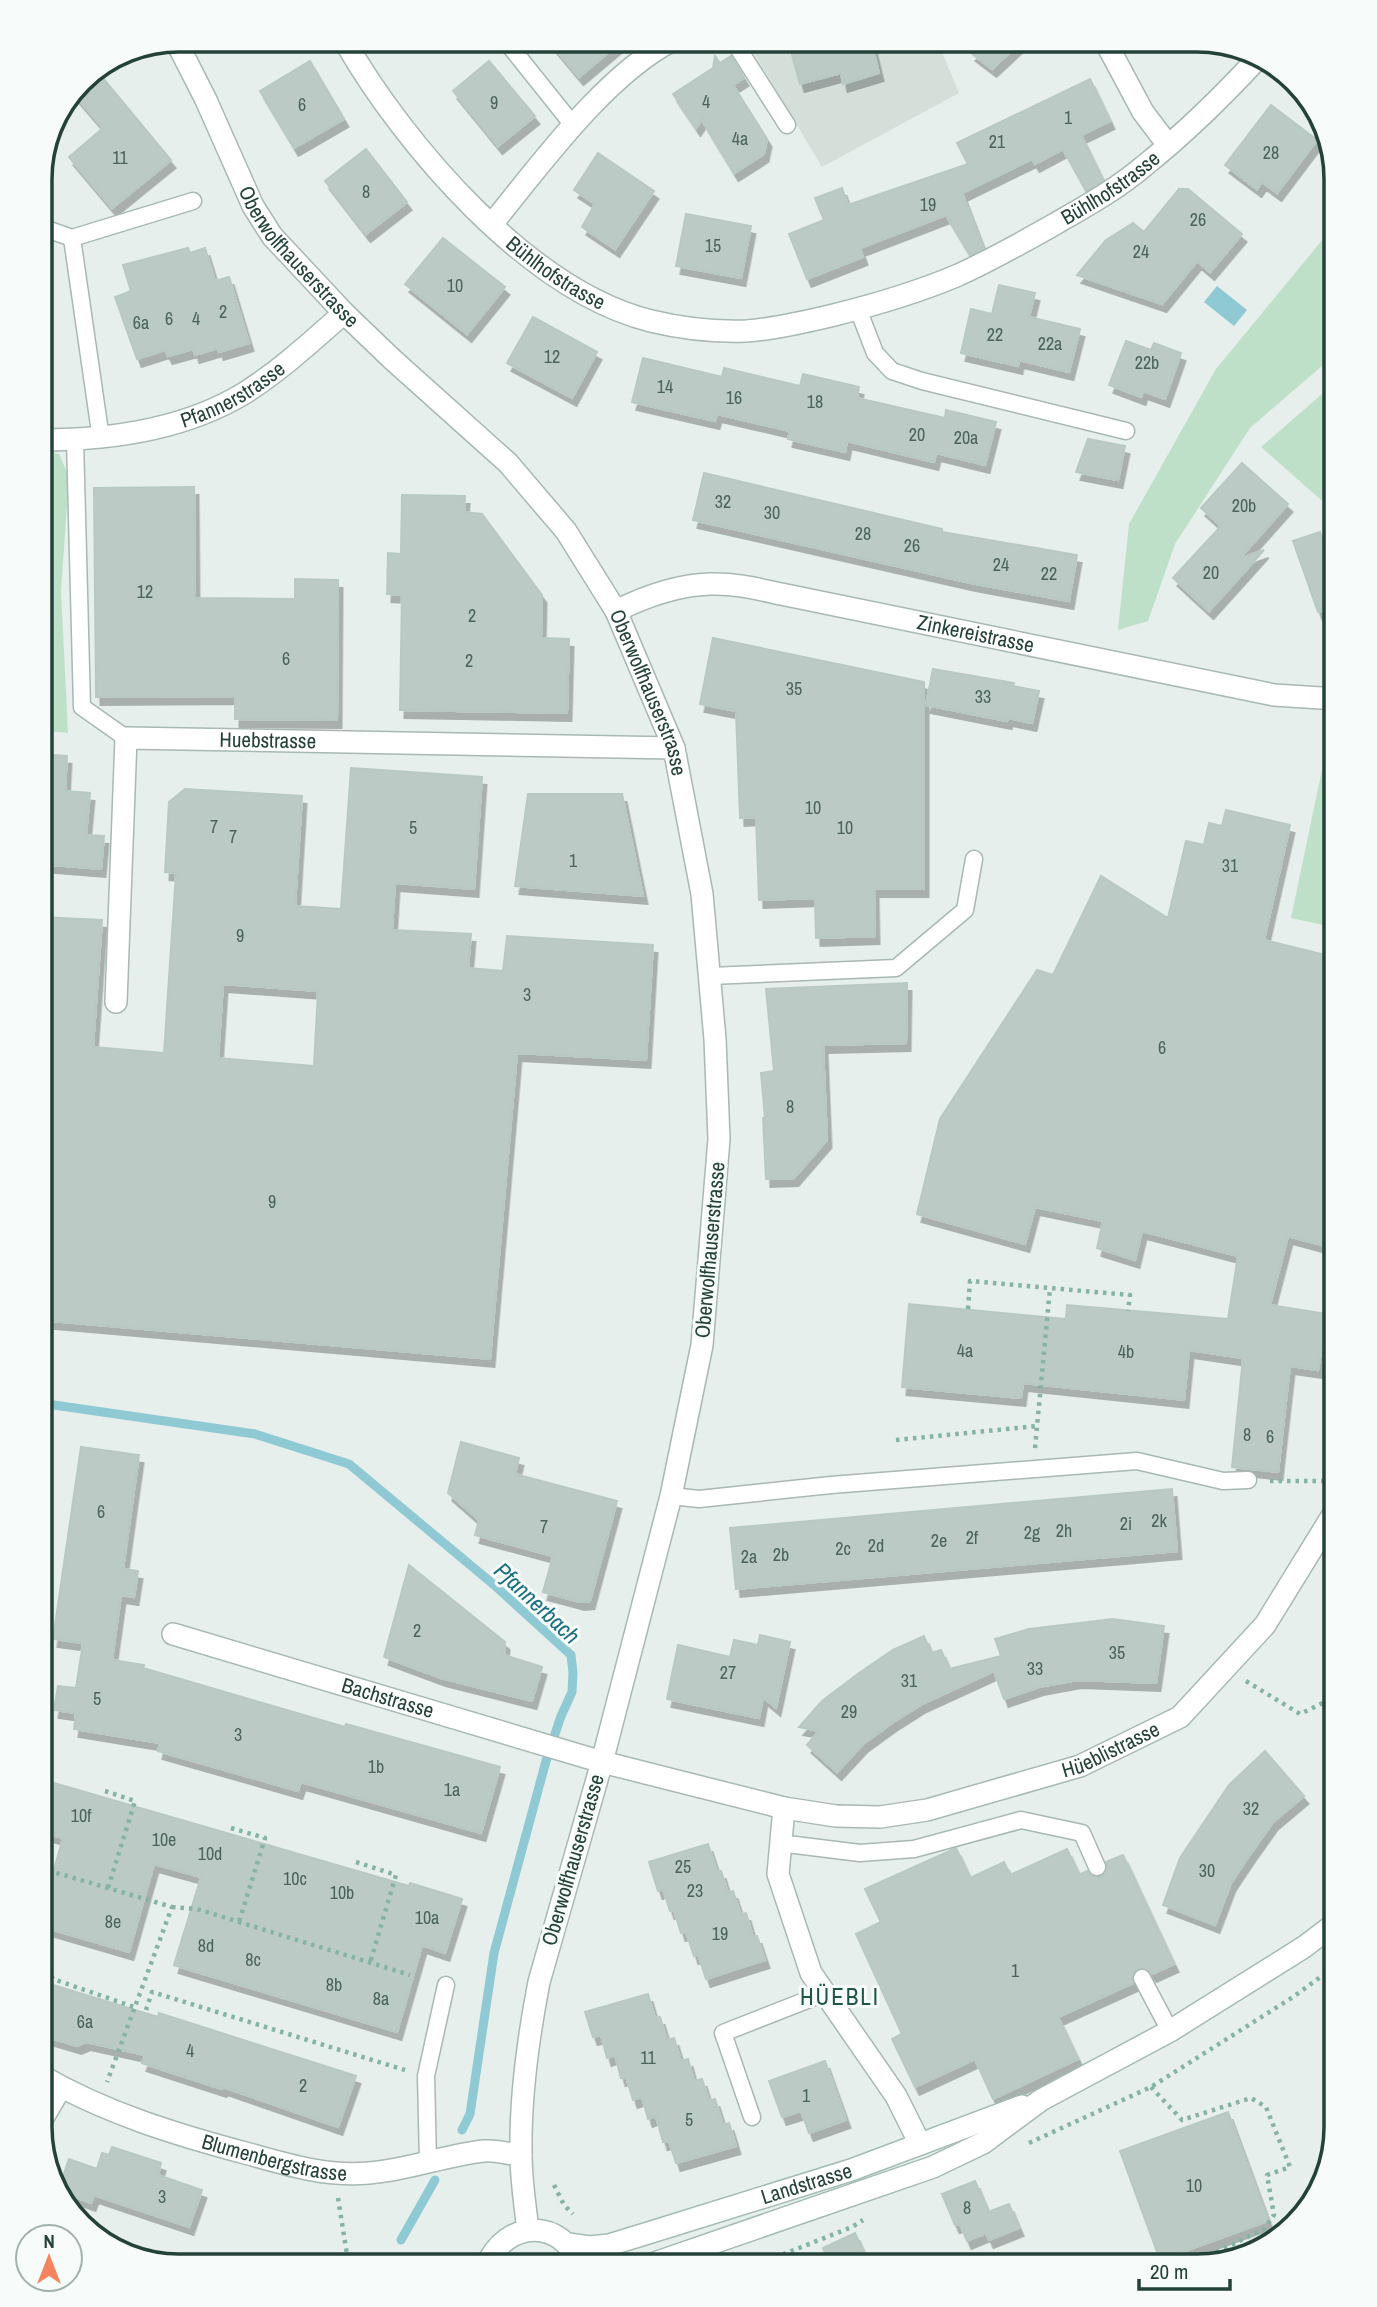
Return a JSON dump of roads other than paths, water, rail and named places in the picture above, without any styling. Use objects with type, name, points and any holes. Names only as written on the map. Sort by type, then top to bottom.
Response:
[{"type":"street","name":"Oberwolfhauserstrasse","points":[[182,53],[253,206],[272,236],[344,313],[508,463],[566,531],[616,611],[674,748],[702,894],[715,1039],[719,1139],[702,1345],[671,1496],[601,1762],[552,1929],[532,2017],[523,2091],[521,2155],[527,2230]]},
{"type":"street","name":"Bühlhofstrasse","points":[[351,53],[368,82],[428,160],[492,225],[556,278],[609,306],[651,321],[745,331],[800,323],[858,309],[955,276],[1006,251],[1100,198],[1144,166],[1252,65]]},
{"type":"street","points":[[492,225],[573,125],[622,76],[655,53]]},
{"type":"street","points":[[1111,53],[1143,112],[1168,145]]},
{"type":"street","name":"Pfannerstrasse","points":[[53,440],[102,439],[154,429],[242,395],[285,365],[344,313]]},
{"type":"street","name":"Zinkereistrasse","points":[[616,611],[647,598],[691,586],[741,586],[1274,695],[1324,698]]},
{"type":"street","points":[[116,1002],[127,738]]},
{"type":"street","name":"Huebstrasse","points":[[127,738],[674,748]]},
{"type":"street","name":"Hüeblistrasse","points":[[601,1762],[784,1808],[836,1816],[880,1817],[927,1810],[1080,1766],[1180,1717],[1265,1625],[1324,1529]]},
{"type":"street","name":"Bachstrasse","points":[[173,1634],[601,1762]]},
{"type":"street","points":[[784,1808],[778,1874],[811,1973],[896,2096],[920,2144]]},
{"type":"street","name":"Landstrasse","points":[[681,2254],[933,2167],[984,2143],[1041,2100],[1170,2031],[1324,1932]]},
{"type":"street","name":"Blumenbergstrasse","points":[[52,2082],[98,2106],[194,2140],[299,2168],[368,2174],[407,2169],[436,2160],[486,2151],[521,2155]]},
{"type":"street","points":[[52,2102],[61,2087]]},
{"type":"street","name":"Landstrasse","points":[[568,2244],[590,2247],[610,2245],[851,2169],[1041,2100]]},
{"type":"street","points":[[491,2254],[513,2234],[542,2230],[556,2235],[575,2254]]},
{"type":"lane","points":[[515,53],[573,125]]},
{"type":"lane","points":[[741,53],[787,125]]},
{"type":"lane","points":[[53,231],[72,238],[193,201]]},
{"type":"lane","points":[[72,238],[102,439]]},
{"type":"lane","points":[[858,309],[876,353],[892,370],[922,381],[1126,431]]},
{"type":"lane","points":[[75,440],[82,707],[127,738]]},
{"type":"lane","points":[[710,976],[896,968],[965,910],[974,859]]},
{"type":"lane","points":[[671,1496],[699,1499],[831,1485],[1137,1461],[1223,1481],[1248,1480]]},
{"type":"lane","points":[[779,1843],[860,1853],[914,1849],[1021,1820],[1082,1833],[1097,1867]]},
{"type":"lane","points":[[1142,1978],[1170,2031]]},
{"type":"lane","points":[[436,2160],[426,2076],[446,1985]]},
{"type":"lane","points":[[752,2117],[723,2033],[825,1993]]},
{"type":"water","points":[[1217,286],[1247,310],[1234,326],[1204,302]]},
{"type":"waterway","name":"Pfannerbach","points":[[52,1405],[255,1434],[349,1464],[493,1584],[571,1655],[572,1692],[546,1761],[494,1953],[470,2114],[462,2130]]},
{"type":"waterway","name":"Pfannerbach","points":[[401,2240],[435,2180]]},
{"type":"district","name":"HÜEBLI","points":[[840,1997]]}]
